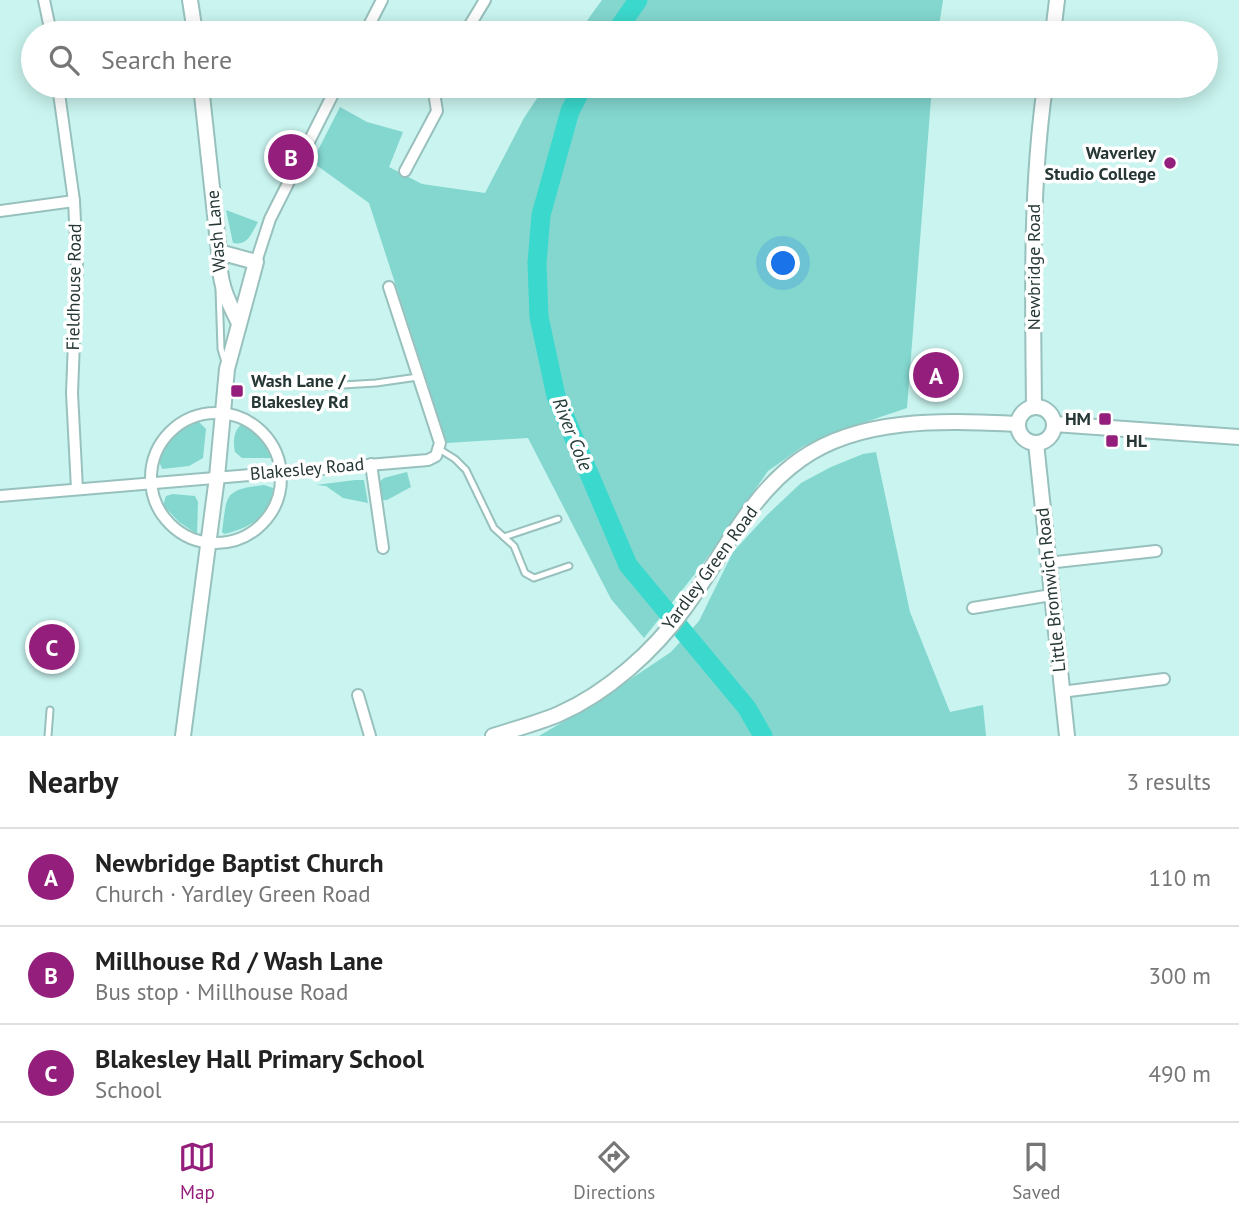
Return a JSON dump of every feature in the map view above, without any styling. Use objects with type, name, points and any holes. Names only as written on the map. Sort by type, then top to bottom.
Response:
[{"type":"street","points":[[44,0],[48,21]]},
{"type":"street","points":[[190,0],[193,21]]},
{"type":"street","points":[[371,21],[382,0]]},
{"type":"street","points":[[472,21],[485,0]]},
{"type":"street","points":[[1055,21],[1058,0]]},
{"type":"street","name":"Fieldhouse Road","points":[[60,98],[74,201],[77,263],[72,393],[77,489]]},
{"type":"street","name":"Wash Lane","points":[[202,98],[220,283],[239,323]]},
{"type":"street","points":[[183,736],[218,477],[227,369],[270,219],[331,98]]},
{"type":"street","points":[[405,171],[437,111],[435,98]]},
{"type":"street","name":"Newbridge Road","points":[[1034,407],[1032,210],[1043,98]]},
{"type":"street","points":[[0,211],[74,201]]},
{"type":"street","points":[[219,252],[256,262]]},
{"type":"street","points":[[389,287],[440,443],[439,449]]},
{"type":"street","points":[[1034,407],[1048,411],[1054,424],[1053,431],[1046,440],[1036,443],[1021,435],[1018,424],[1025,411],[1034,407]]},
{"type":"street","points":[[224,413],[245,419],[262,431],[278,455],[282,472],[279,495],[274,507],[258,528],[235,540],[209,543],[184,535],[173,527],[157,507],[149,483],[154,456],[167,434],[199,414],[224,413]]},
{"type":"street","name":"Yardley Green Road","points":[[494,736],[560,714],[598,692],[630,667],[685,609],[749,511],[785,472],[802,458],[845,439],[886,427],[930,421],[1018,424]]},
{"type":"street","points":[[1054,424],[1239,437]]},
{"type":"street","name":"Little Bromwich Road","points":[[1036,443],[1067,736]]},
{"type":"street","name":"Blakesley Road","points":[[0,496],[428,460],[436,456],[439,449]]},
{"type":"street","points":[[372,464],[383,548]]},
{"type":"street","points":[[1047,563],[1156,551]]},
{"type":"street","points":[[973,608],[1051,595]]},
{"type":"street","points":[[1061,692],[1164,679]]},
{"type":"street","points":[[358,695],[370,736]]},
{"type":"lane","points":[[220,283],[218,291],[221,349],[227,369]]},
{"type":"lane","points":[[321,380],[326,386],[418,377]]},
{"type":"lane","points":[[439,449],[466,470],[494,528],[514,546],[526,573],[534,578],[569,566]]},
{"type":"lane","points":[[504,537],[558,519]]},
{"type":"lane","points":[[48,736],[50,710]]},
{"type":"shaded area","points":[[602,0],[943,0],[940,21],[587,21]]},
{"type":"shaded area","points":[[537,98],[931,98],[907,408],[833,433],[802,447],[768,471],[702,565],[644,638],[611,599],[528,438],[447,443],[369,203],[312,162],[340,107],[367,122],[403,132],[389,167],[422,184],[485,193]]},
{"type":"shaded area","points":[[226,210],[258,222],[246,241],[233,243]]},
{"type":"shaded area","points":[[195,421],[206,429],[203,458],[189,466],[162,469],[159,461],[169,442]]},
{"type":"shaded area","points":[[242,424],[256,433],[271,458],[242,458],[235,452],[234,437]]},
{"type":"shaded area","points":[[876,452],[910,612],[950,712],[983,705],[986,736],[539,736],[595,703],[671,652],[699,621],[733,552],[801,483],[831,467],[863,454]]},
{"type":"shaded area","points":[[407,472],[411,487],[382,500],[379,482]]},
{"type":"shaded area","points":[[364,480],[368,503],[343,498],[326,486],[316,485]]},
{"type":"shaded area","points":[[264,485],[273,488],[272,498],[264,513],[250,524],[224,534],[225,509],[230,496],[241,489]]},
{"type":"shaded area","points":[[166,496],[195,496],[198,502],[197,534],[179,522],[163,505]]},
{"type":"waterway","name":"River Cole","points":[[623,21],[638,0]]},
{"type":"waterway","name":"River Cole","points":[[577,98],[570,111],[541,215],[537,263],[539,317],[556,396],[628,565],[747,708],[763,736]]},
{"type":"place","name":"Millhouse Rd / Wash Lane","points":[[291,157]]},
{"type":"place","name":"Waverley Studio College","points":[[1170,163]]},
{"type":"place","name":"Newbridge Baptist Church","points":[[936,375]]},
{"type":"place","name":"Wash Lane / Blakesley Rd","points":[[237,391]]},
{"type":"place","name":"HM","points":[[1105,419]]},
{"type":"place","name":"HL","points":[[1112,441]]},
{"type":"place","name":"Blakesley Hall Primary School","points":[[52,647]]}]
